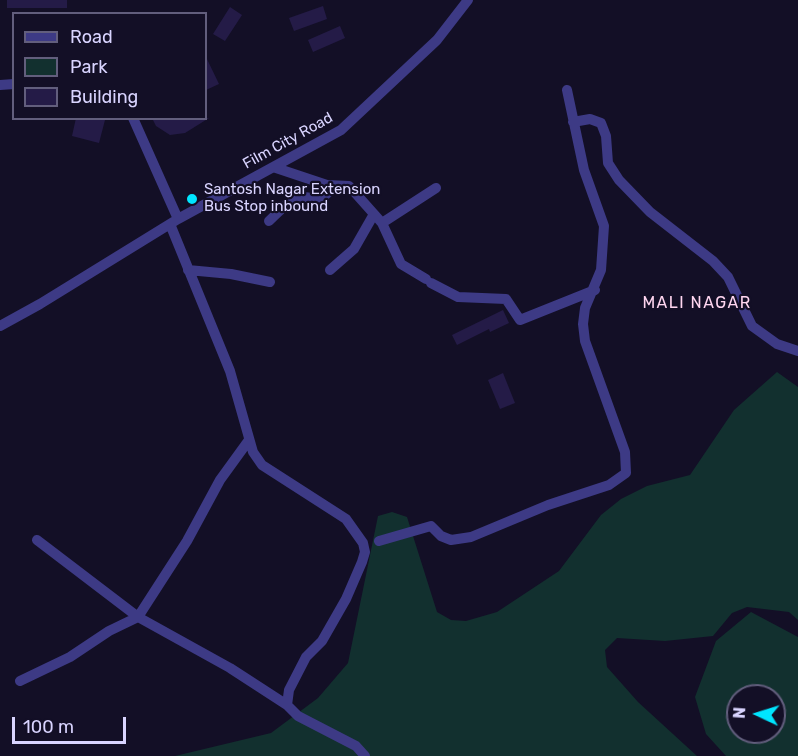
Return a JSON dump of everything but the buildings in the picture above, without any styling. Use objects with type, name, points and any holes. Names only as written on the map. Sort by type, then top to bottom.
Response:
[{"type":"street","name":"Film City Road","points":[[0,326],[40,304],[174,221],[341,130],[437,40],[468,0]]},
{"type":"street","points":[[379,541],[431,526],[441,536],[451,540],[471,537],[548,505],[609,485],[626,473],[625,452],[585,341],[583,324],[585,308],[595,290],[601,270],[604,226],[584,170],[567,90]]},
{"type":"street","points":[[573,122],[590,119],[601,123],[606,136],[608,163],[619,180],[650,212],[713,261],[728,277],[752,326],[777,344],[798,351]]},
{"type":"street","points":[[134,120],[174,221],[188,270],[230,370],[249,440],[262,465],[346,519],[360,535],[365,552],[335,622],[322,641],[306,657],[289,690],[287,705]]},
{"type":"street","points":[[273,167],[335,186],[349,186],[382,223],[401,264],[458,297],[506,299],[520,320],[595,290]]},
{"type":"street","points":[[269,222],[295,196],[321,199],[335,186]]},
{"type":"street","points":[[382,223],[436,188]]},
{"type":"street","points":[[330,270],[354,249],[374,214]]},
{"type":"street","points":[[188,270],[231,274],[270,282]]},
{"type":"street","points":[[20,681],[70,657],[109,631],[138,617],[186,541],[220,480],[249,440]]},
{"type":"street","points":[[37,540],[138,617],[287,705],[298,716],[356,746],[365,756]]},
{"type":"green space","points":[[777,372],[798,387],[798,620],[789,612],[747,607],[732,613],[713,636],[665,641],[617,638],[605,650],[607,667],[638,702],[697,756],[175,756],[271,733],[318,698],[348,663],[378,516],[392,512],[407,517],[437,612],[451,620],[466,621],[497,612],[559,571],[601,515],[621,499],[647,486],[690,475],[734,410]]},
{"type":"green space","points":[[751,612],[798,637],[798,756],[726,756],[706,734],[695,697],[716,641]]},
{"type":"place","name":"Santosh Nagar Extension Bus Stop inbound","points":[[192,199]]},
{"type":"district","name":"MALI NAGAR","points":[[697,303]]}]
